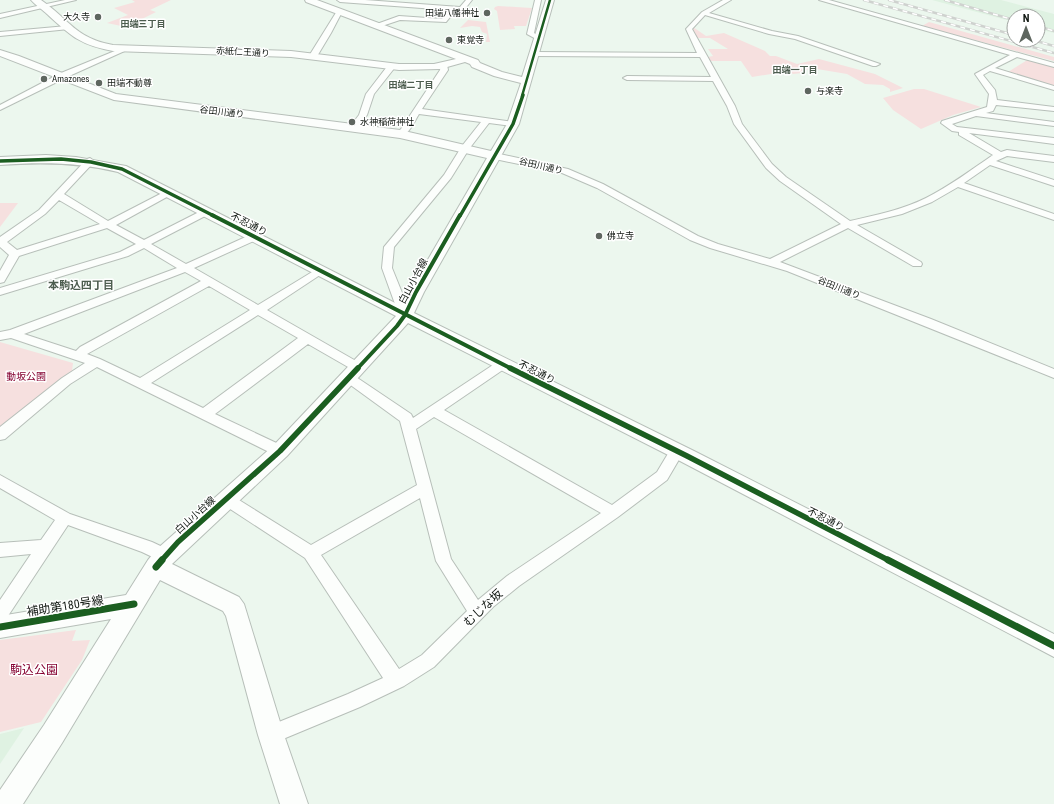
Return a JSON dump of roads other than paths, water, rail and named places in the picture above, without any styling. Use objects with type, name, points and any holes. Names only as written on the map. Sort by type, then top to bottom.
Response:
[{"type":"main road","name":"赤紙仁王通り","points":[[35,0],[45,6],[74,34],[92,43],[127,48],[313,56],[392,66],[444,67],[469,61]]},
{"type":"main road","points":[[309,0],[469,61],[498,74],[526,81]]},
{"type":"main road","name":"白山小台線","points":[[7,804],[53,734],[161,561],[226,499],[280,451],[390,336],[405,315],[416,292],[513,124],[534,54],[534,36],[550,0]]},
{"type":"main road","name":"谷田川通り","points":[[0,53],[16,58],[103,94],[126,100],[400,134],[495,156]]},
{"type":"main road","name":"不忍通り","points":[[0,161],[65,159],[90,161],[122,169],[405,315],[677,451],[1054,646]]},
{"type":"main road","points":[[161,561],[231,604],[236,612],[271,735],[294,804]]},
{"type":"main road","name":"補助第180号線","points":[[0,627],[134,604]]},
{"type":"street","points":[[0,16],[73,0]]},
{"type":"street","points":[[327,8],[338,0],[462,9],[469,0]]},
{"type":"street","points":[[534,36],[530,31],[538,0]]},
{"type":"street","points":[[728,0],[704,13],[689,29],[702,55],[732,106],[738,124],[762,159],[783,179],[849,224],[917,264]]},
{"type":"street","points":[[822,0],[1054,65]]},
{"type":"street","points":[[376,26],[399,18],[444,21],[453,9]]},
{"type":"street","points":[[313,56],[328,33],[339,12]]},
{"type":"street","points":[[704,13],[771,33],[796,37],[876,64]]},
{"type":"street","points":[[0,34],[67,28]]},
{"type":"street","points":[[0,108],[61,77],[127,48]]},
{"type":"street","points":[[534,54],[702,55]]},
{"type":"street","points":[[999,155],[988,147],[945,123],[990,109],[994,102],[994,95],[979,74],[1017,54]]},
{"type":"street","points":[[353,128],[363,115],[370,94],[392,66]]},
{"type":"street","points":[[400,134],[404,131],[444,70],[444,67]]},
{"type":"street","points":[[990,69],[1054,88]]},
{"type":"street","points":[[627,78],[717,79]]},
{"type":"street","points":[[994,102],[1054,109]]},
{"type":"street","points":[[417,111],[513,124]]},
{"type":"street","points":[[973,114],[1054,124]]},
{"type":"street","points":[[405,315],[386,268],[389,247],[448,176],[465,148],[486,121]]},
{"type":"street","points":[[955,129],[1054,141]]},
{"type":"street","points":[[771,263],[849,224],[899,212],[929,200],[957,184],[999,155],[1007,153],[1054,159]]},
{"type":"street","name":"谷田川通り","points":[[495,156],[571,174],[600,186],[694,238],[714,246],[791,269],[927,322],[1054,374]]},
{"type":"street","points":[[15,254],[0,242],[42,212],[90,161]]},
{"type":"street","points":[[990,162],[1054,183]]},
{"type":"street","points":[[957,184],[1054,217]]},
{"type":"street","points":[[0,280],[15,254],[108,225],[169,193]]},
{"type":"street","points":[[58,195],[108,225],[145,244],[308,338],[354,373],[406,418],[444,561],[477,613]]},
{"type":"street","points":[[0,292],[124,254],[206,212]]},
{"type":"street","points":[[6,335],[186,268],[254,236]]},
{"type":"street","points":[[141,383],[321,271]]},
{"type":"street","points":[[78,356],[84,350],[210,281]]},
{"type":"street","points":[[6,335],[96,362],[280,451]]},
{"type":"street","points":[[205,414],[308,338]]},
{"type":"street","points":[[0,435],[66,381],[96,362]]},
{"type":"street","points":[[409,427],[503,364]]},
{"type":"street","points":[[433,410],[613,513]]},
{"type":"street","name":"むじな坂","points":[[271,735],[354,701],[396,681],[428,661],[487,602],[513,582],[613,513],[662,476],[677,451]]},
{"type":"street","points":[[0,481],[65,518],[146,547],[161,561]]},
{"type":"street","points":[[311,553],[425,488]]},
{"type":"street","points":[[226,499],[311,553],[396,681]]},
{"type":"street","points":[[0,614],[65,518]]},
{"type":"street","points":[[0,550],[45,546]]},
{"type":"railway","points":[[864,0],[1054,53]]},
{"type":"railway","points":[[889,0],[1006,33]]},
{"type":"railway","points":[[945,0],[1006,18]]},
{"type":"railway","points":[[1046,28],[1054,31]]},
{"type":"railway","points":[[1046,44],[1054,46]]},
{"type":"place","name":"田端八幡神社","points":[[487,13]]},
{"type":"place","name":"大久寺","points":[[98,17]]},
{"type":"place","name":"東覚寺","points":[[449,40]]},
{"type":"place","name":"Amazones","points":[[44,79]]},
{"type":"place","name":"田端不動尊","points":[[99,83]]},
{"type":"place","name":"与楽寺","points":[[808,91]]},
{"type":"place","name":"水神稲荷神社","points":[[352,122]]},
{"type":"place","name":"佛立寺","points":[[599,236]]},
{"type":"district","name":"田端三丁目","points":[[143,24]]},
{"type":"district","name":"田端一丁目","points":[[795,70]]},
{"type":"district","name":"田端二丁目","points":[[411,85]]},
{"type":"district","name":"本駒込四丁目","points":[[81,285]]},
{"type":"park label","name":"動坂公園","points":[[26,376]]},
{"type":"park label","name":"駒込公園","points":[[34,670]]}]
